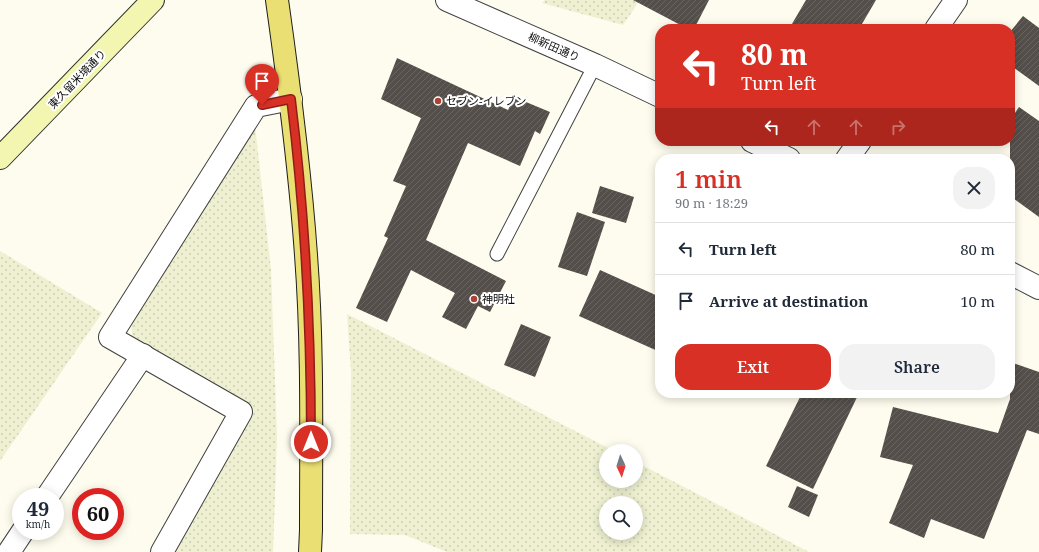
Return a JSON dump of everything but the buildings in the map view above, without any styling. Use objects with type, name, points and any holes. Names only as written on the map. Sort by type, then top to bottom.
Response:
[{"type":"main road","points":[[277,0],[291,99],[306,255],[312,384],[310,552]]},
{"type":"street","name":"東久留米境通り","points":[[0,158],[153,0]]},
{"type":"street","name":"柳新田通り","points":[[447,0],[595,65],[655,94]]},
{"type":"street","points":[[939,24],[956,0]]},
{"type":"street","points":[[162,552],[241,412],[110,336],[256,106],[291,99]]},
{"type":"street","points":[[762,146],[779,154]]},
{"type":"street","points":[[1015,276],[1039,288]]},
{"type":"street","points":[[53,488],[143,355]]},
{"type":"street","points":[[9,552],[18,540]]},
{"type":"lane","points":[[496,254],[595,65]]},
{"type":"green space","points":[[545,0],[640,0],[623,25],[542,3]]},
{"type":"green space","points":[[255,125],[271,270],[277,437],[273,552],[174,552],[250,410],[133,340],[131,325]]},
{"type":"green space","points":[[0,251],[102,313],[0,461]]},
{"type":"green space","points":[[347,314],[600,444],[599,444],[599,488],[643,488],[643,466],[809,552],[447,552],[405,535],[350,534],[351,372]]},
{"type":"place","name":"セブン-イレブン","points":[[438,101]]},
{"type":"place","name":"神明社","points":[[474,299]]},
{"type":"route","points":[[262,105],[291,99],[306,255],[312,384],[311,442]]}]
